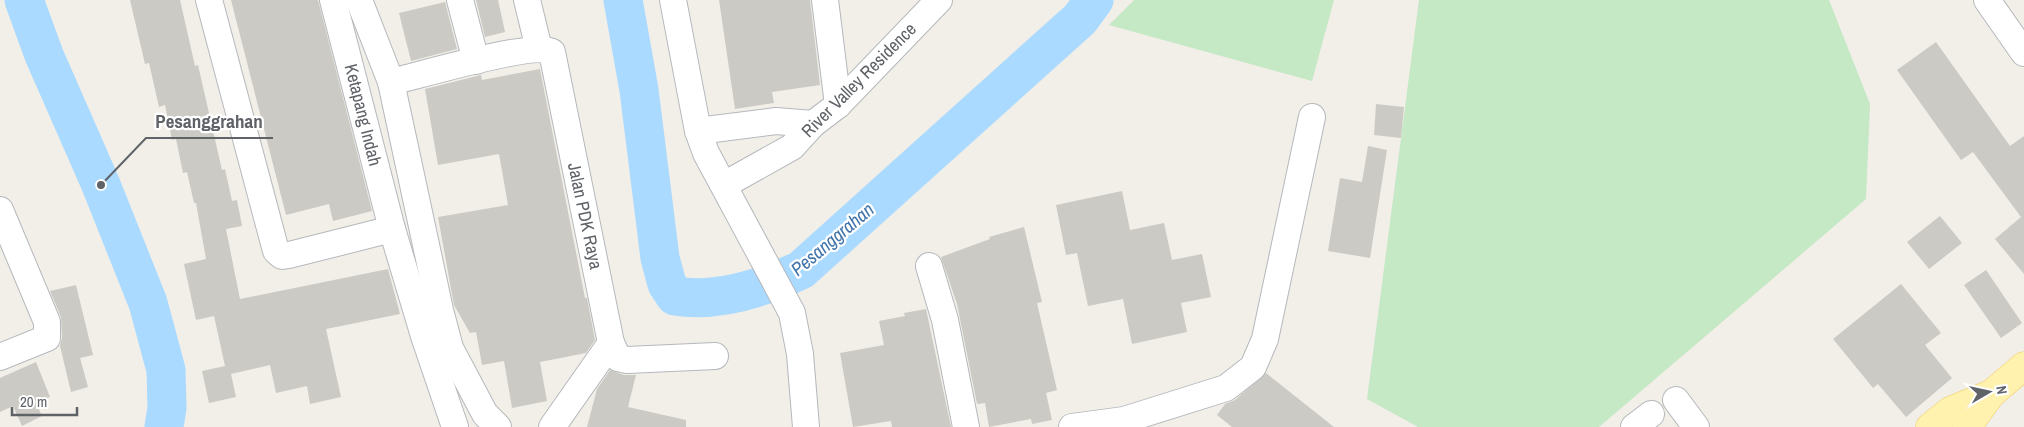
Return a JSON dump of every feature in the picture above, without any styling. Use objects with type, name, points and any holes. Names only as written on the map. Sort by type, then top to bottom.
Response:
[{"type":"main road","points":[[1967,427],[1990,394],[2024,366]]},
{"type":"main road","points":[[1930,427],[1950,411],[1990,394]]},
{"type":"street","points":[[209,0],[276,251],[282,256],[289,255],[392,230]]},
{"type":"street","name":"Ketapang Indah","points":[[333,0],[392,230],[455,427]]},
{"type":"street","points":[[360,0],[391,82],[440,310],[450,348],[485,414],[498,427]]},
{"type":"street","points":[[460,0],[476,61]]},
{"type":"street","points":[[391,82],[476,61],[539,49],[527,0]]},
{"type":"street","points":[[673,0],[698,131],[706,153],[792,313],[800,354],[806,427]]},
{"type":"street","points":[[826,0],[838,105]]},
{"type":"street","name":"River Valley Residence","points":[[728,194],[792,146],[813,124],[838,105],[939,0]]},
{"type":"street","points":[[1987,0],[2024,53]]},
{"type":"street","name":"Jalan PDK Raya","points":[[539,49],[552,52],[611,343]]},
{"type":"street","points":[[1072,427],[1124,420],[1173,417],[1226,388],[1253,367],[1266,339],[1312,117]]},
{"type":"street","points":[[698,131],[776,121],[813,124]]},
{"type":"street","points":[[0,210],[48,322],[49,330],[47,338],[0,357]]},
{"type":"street","points":[[930,266],[945,320],[966,427]]},
{"type":"street","points":[[552,427],[611,343],[618,358],[627,360],[715,356]]},
{"type":"street","points":[[1676,400],[1696,427]]},
{"type":"green space","points":[[1134,0],[1334,0],[1312,81],[1109,25]]},
{"type":"green space","points":[[1419,0],[1829,0],[1870,104],[1866,199],[1599,427],[1418,427],[1367,399]]},
{"type":"building","points":[[130,0],[180,0],[195,66],[198,65],[222,170],[225,169],[232,201],[237,200],[242,226],[226,229],[240,299],[388,269],[400,314],[326,329],[341,397],[310,404],[307,386],[276,393],[270,365],[231,374],[236,397],[209,403],[202,371],[225,366],[214,316],[196,320],[184,264],[206,259],[196,203],[194,203],[187,172],[183,173],[176,139],[172,140],[165,105],[159,107],[149,63],[145,64]]},
{"type":"building","points":[[231,0],[318,0],[372,211],[333,221],[329,204],[286,215]]},
{"type":"building","points":[[476,0],[498,0],[505,32],[485,37]]},
{"type":"building","points":[[719,0],[810,0],[820,85],[772,92],[774,103],[735,109]]},
{"type":"building","points":[[445,2],[457,49],[411,61],[399,13]]},
{"type":"building","points":[[1936,42],[2010,146],[2024,136],[2024,274],[1995,239],[2021,217],[1973,152],[1961,160],[1897,70]]},
{"type":"building","points":[[540,69],[595,340],[586,353],[540,362],[547,401],[512,408],[504,361],[482,365],[476,332],[470,333],[454,305],[438,217],[508,205],[499,154],[438,165],[425,89],[481,75],[482,80]]},
{"type":"building","points":[[1376,104],[1404,107],[1401,138],[1374,135]]},
{"type":"building","points":[[1368,146],[1387,150],[1370,258],[1328,251],[1340,178],[1362,182]]},
{"type":"building","points":[[1122,191],[1130,230],[1164,223],[1172,260],[1202,254],[1211,297],[1181,303],[1187,332],[1132,344],[1123,299],[1088,306],[1077,253],[1066,255],[1056,205]]},
{"type":"building","points":[[1940,216],[1962,243],[1929,269],[1907,242]]},
{"type":"building","points":[[1024,227],[1042,302],[1037,303],[1057,390],[1046,393],[1052,420],[1032,424],[1031,419],[989,427],[985,403],[977,404],[957,304],[941,257],[990,239],[989,237]]},
{"type":"building","points":[[1986,270],[2022,323],[2001,338],[1964,285]]},
{"type":"building","points":[[1901,284],[1941,333],[1925,345],[1952,378],[1906,417],[1878,384],[1873,388],[1833,339]]},
{"type":"building","points":[[76,285],[93,355],[80,358],[88,387],[71,392],[60,346],[62,338],[61,317],[50,291]]},
{"type":"building","points":[[926,309],[951,427],[892,427],[891,421],[853,427],[840,353],[884,345],[879,321],[905,316],[904,313]]},
{"type":"building","points":[[36,362],[50,397],[35,401],[42,416],[22,426],[13,406],[0,412],[0,378]]},
{"type":"building","points":[[610,370],[624,375],[636,375],[628,407],[686,420],[686,427],[587,427],[597,389]]},
{"type":"building","points":[[1266,373],[1334,427],[1232,427],[1217,415],[1225,404],[1235,400]]},
{"type":"waterway","name":"Pesanggrahan","points":[[24,0],[44,55],[101,185],[148,303],[166,370],[167,408],[164,427]]},
{"type":"waterway","name":"Pesanggrahan","points":[[623,0],[639,90],[660,258],[667,284],[675,296],[691,298],[724,296],[756,288],[801,270],[1080,19],[1094,0]]},
{"type":"place","name":"Pesanggrahan","points":[[101,185]]}]
